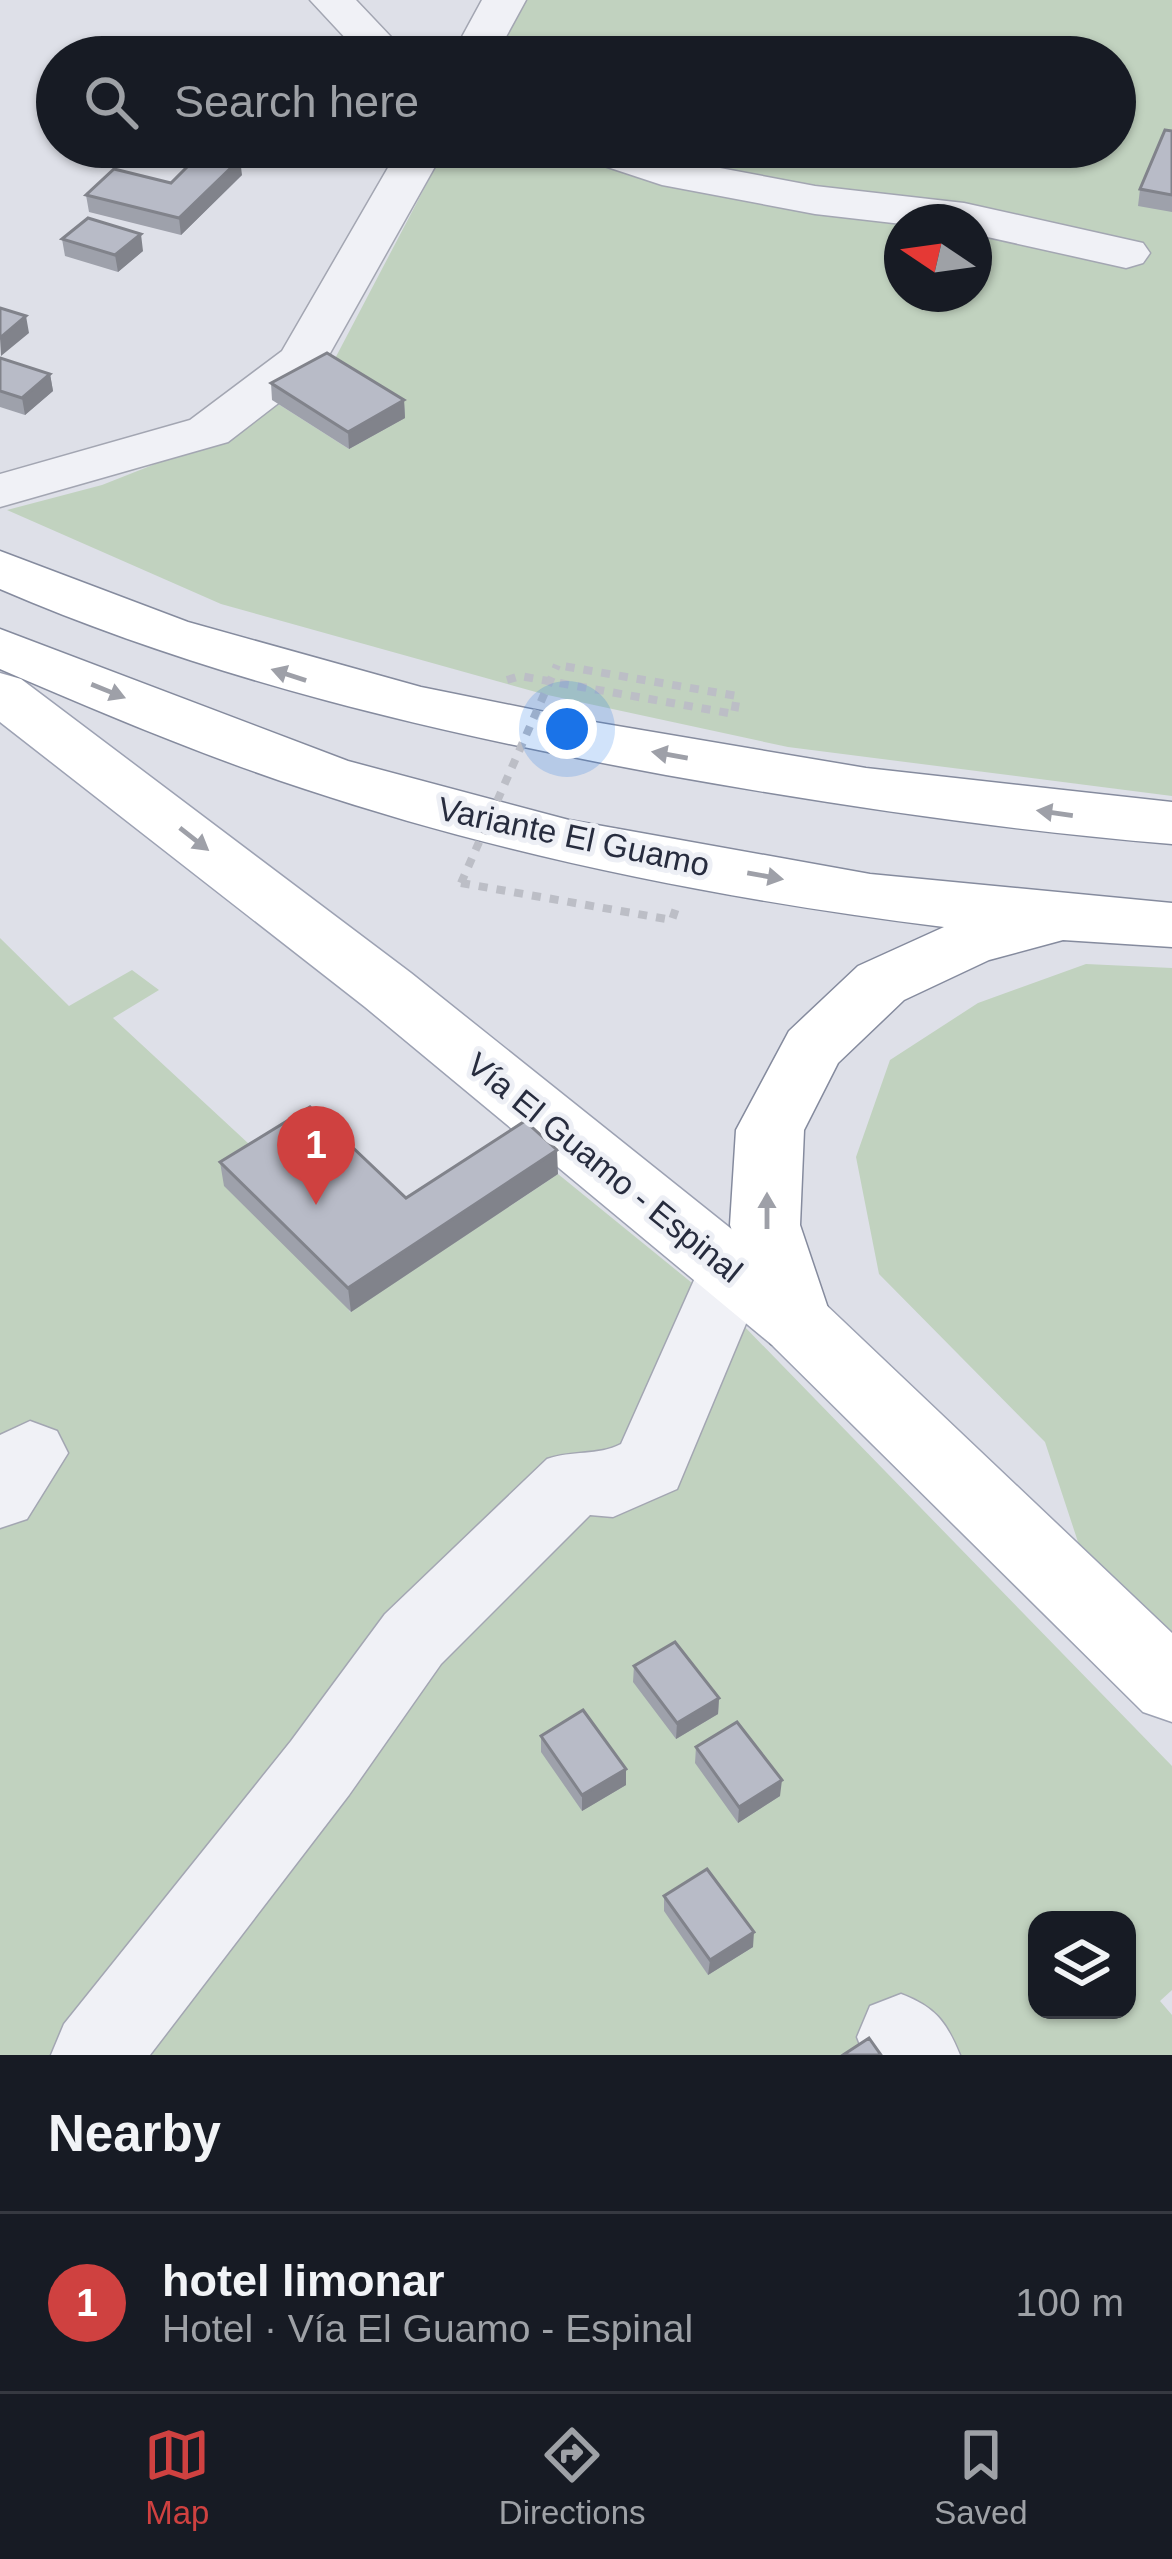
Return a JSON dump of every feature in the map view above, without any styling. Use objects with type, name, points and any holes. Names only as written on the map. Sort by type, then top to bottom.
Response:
[{"type":"main road","points":[[0,568],[169,637],[323,686],[453,715],[787,776],[1086,818],[1172,823]]},
{"type":"main road","name":"Variante El Guamo","points":[[0,647],[257,752],[375,790],[537,833],[860,892],[1080,920],[1172,925]]},
{"type":"main road","name":"Vía El Guamo - Espinal","points":[[0,692],[388,990],[797,1323],[1172,1686]]},
{"type":"main road","points":[[797,1323],[765,1225],[770,1130],[812,1048],[881,983],[974,940],[1080,920]]},
{"type":"street","points":[[332,0],[367,36]]},
{"type":"street","points":[[484,36],[504,0]]},
{"type":"street","points":[[0,491],[209,431],[302,360],[411,168]]},
{"type":"street","points":[[653,168],[814,200],[964,217],[1126,253]]},
{"type":"street","points":[[95,2055],[320,1768],[413,1639],[574,1482],[614,1484],[650,1466],[731,1271]]},
{"type":"path","points":[[453,715],[497,682],[520,676],[734,714],[737,696],[557,664],[460,883]]},
{"type":"green space","points":[[524,0],[1172,0],[1172,796],[788,747],[543,694],[221,604],[7,510],[102,485],[216,440],[272,400],[349,449],[404,418],[329,370],[435,168],[1136,168],[1136,36],[505,36]]},
{"type":"green space","points":[[0,938],[69,1006],[132,970],[159,990],[113,1018],[262,1156],[350,1312],[558,1174],[740,1322],[1172,1766],[1172,1990],[1160,2001],[1172,2015],[1172,2055],[0,2055]]},
{"type":"green space","points":[[1086,964],[1172,968],[1172,1640],[1079,1545],[1045,1442],[879,1274],[856,1157],[890,1060],[978,1003]]},
{"type":"building","points":[[1165,130],[1172,131],[1172,195],[1140,189]]},
{"type":"building","points":[[186,168],[231,168],[179,218],[86,195],[114,169],[171,183]]},
{"type":"building","points":[[88,218],[141,234],[115,255],[62,239]]},
{"type":"building","points":[[0,308],[26,316],[0,338]]},
{"type":"building","points":[[327,353],[404,400],[348,432],[271,383]]},
{"type":"building","points":[[0,358],[50,374],[22,398],[0,391]]},
{"type":"building","points":[[310,1107],[406,1198],[525,1121],[557,1150],[348,1288],[220,1162]]},
{"type":"building","points":[[675,1642],[719,1698],[677,1723],[634,1666]]},
{"type":"building","points":[[583,1710],[626,1769],[582,1795],[541,1736]]},
{"type":"building","points":[[737,1722],[782,1780],[739,1807],[696,1747]]},
{"type":"building","points":[[707,1869],[754,1932],[710,1960],[664,1896]]},
{"type":"building","points":[[869,2038],[881,2055],[843,2055]]},
{"type":"place","name":"hotel limonar","points":[[316,1205]]}]
